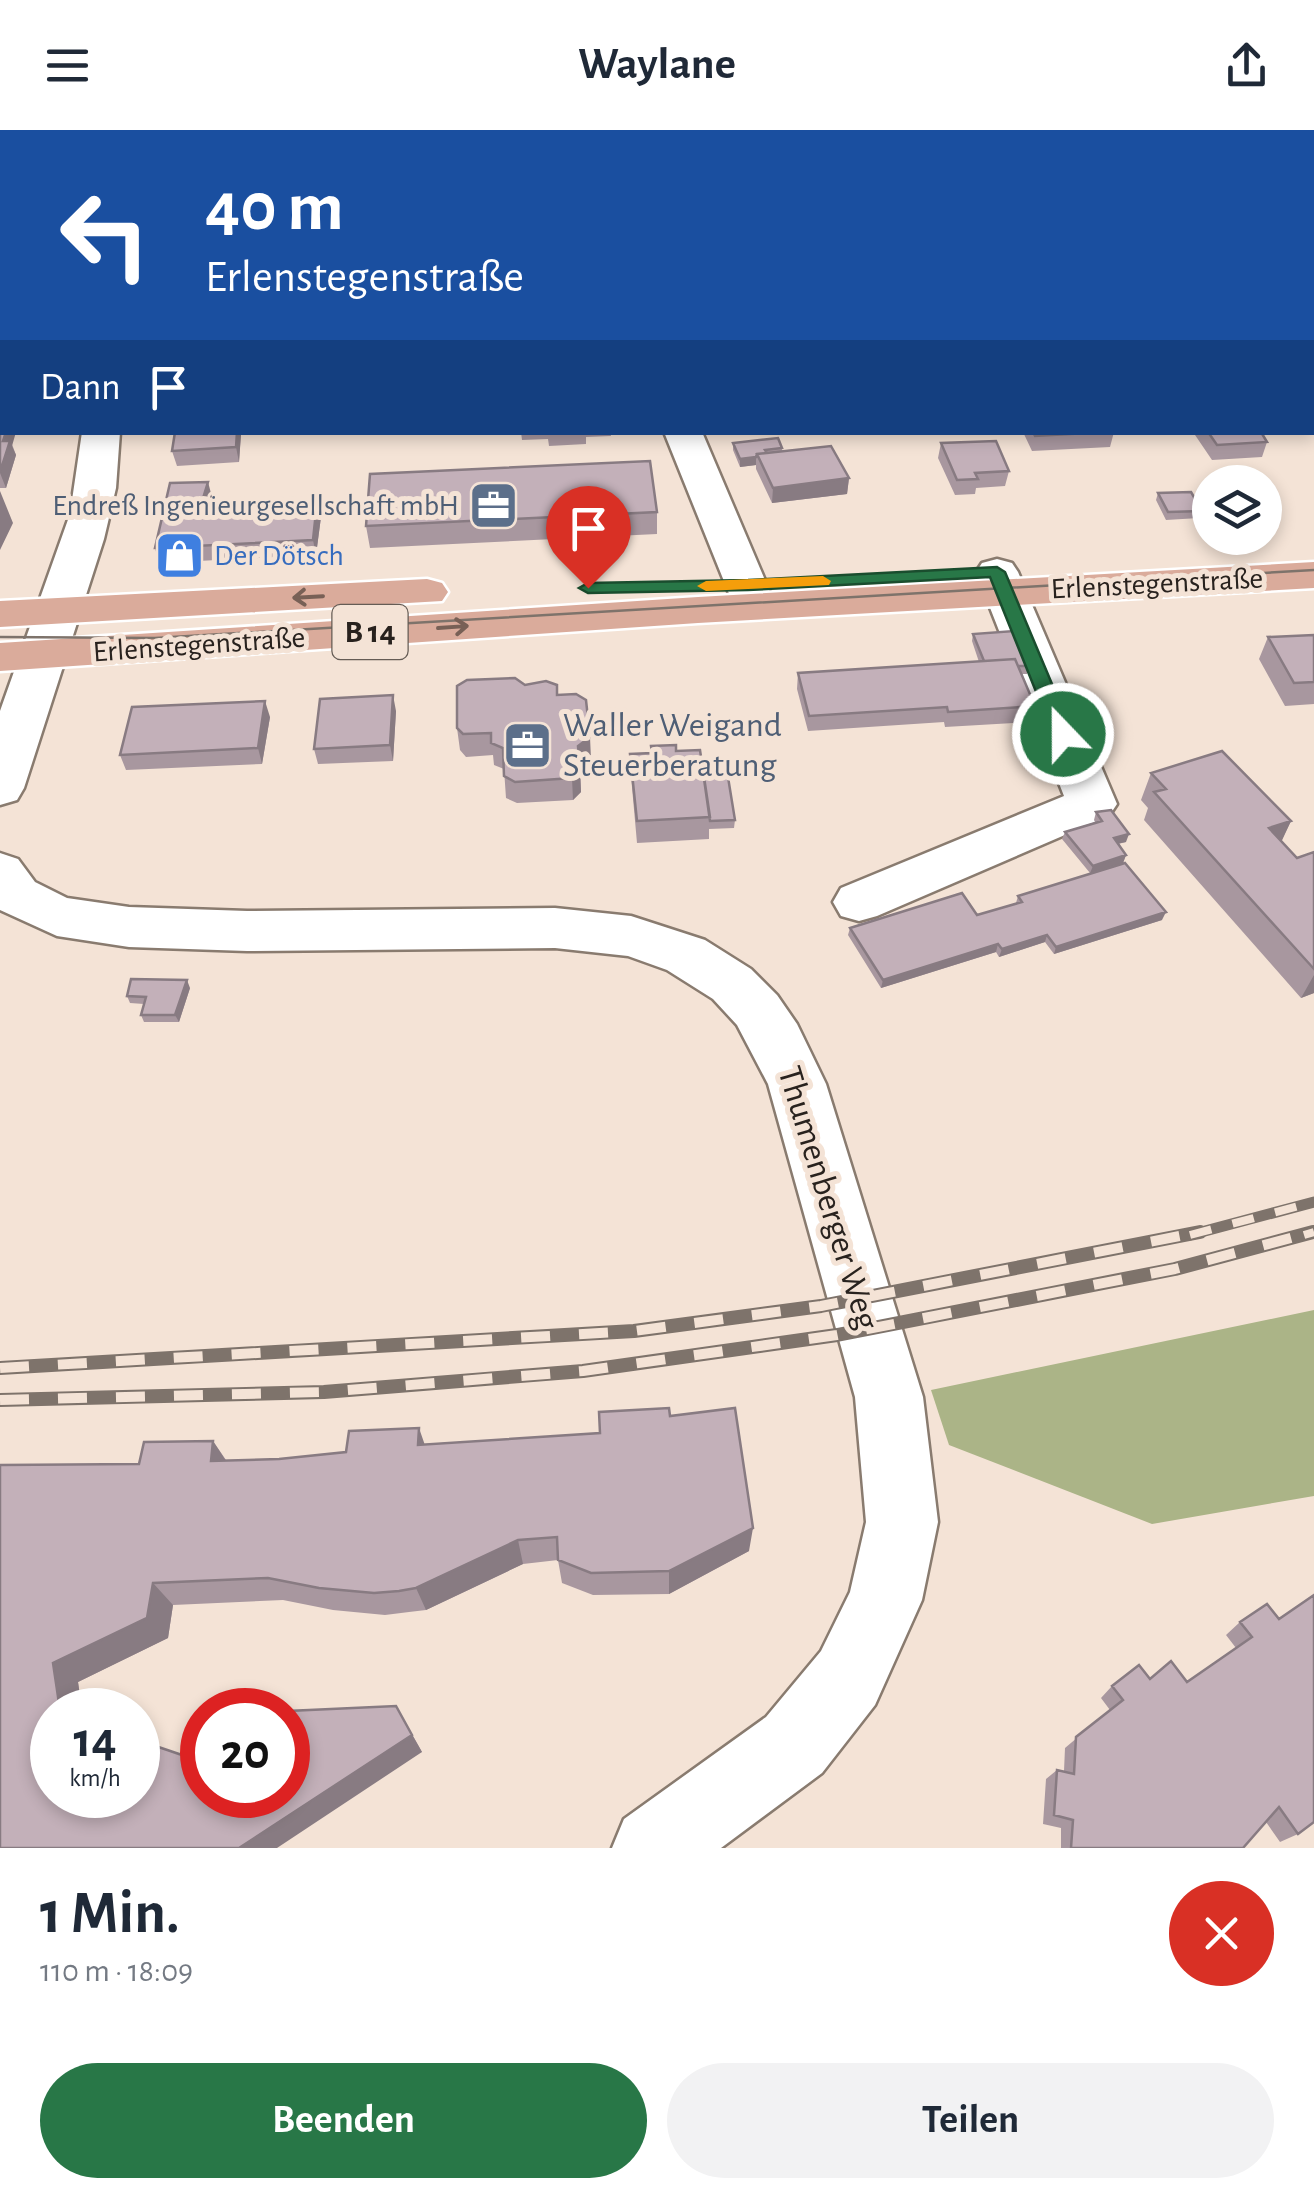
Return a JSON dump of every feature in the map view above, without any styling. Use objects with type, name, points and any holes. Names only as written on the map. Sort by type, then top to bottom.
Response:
[{"type":"main road","name":"Erlenstegenstraße","points":[[1001,582],[1314,554]]},
{"type":"main road","name":"Erlenstegenstraße","points":[[21,657],[752,595],[1001,582],[1314,575]]},
{"type":"main road","name":"Erlenstegenstraße","points":[[59,612],[411,592],[752,595]]},
{"type":"main road","name":"B 14","points":[[0,614],[59,612]]},
{"type":"street","points":[[0,788],[21,657],[59,612],[85,542],[100,470],[101,435]]},
{"type":"street","points":[[683,435],[752,595]]},
{"type":"street","points":[[859,902],[1092,804],[1001,582]]},
{"type":"street","name":"Thumenberger Weg","points":[[6,892],[57,916],[162,930],[555,928],[631,936],[686,955],[732,984],[777,1040],[798,1084],[889,1398],[902,1522],[885,1600],[848,1678],[794,1745],[653,1848]]},
{"type":"green space","points":[[1314,1310],[1314,1496],[1152,1524],[949,1445],[931,1390]]},
{"type":"building","points":[[0,435],[5,435],[3,441],[10,441],[0,472]]},
{"type":"building","points":[[175,435],[237,435],[236,447],[172,451]]},
{"type":"building","points":[[1210,435],[1263,435],[1267,442],[1217,445]]},
{"type":"building","points":[[778,438],[782,448],[740,459],[733,443]]},
{"type":"building","points":[[996,441],[1009,471],[975,473],[978,479],[957,480],[941,443]]},
{"type":"building","points":[[831,446],[849,478],[773,488],[757,454]]},
{"type":"building","points":[[650,461],[657,512],[366,526],[370,474]]},
{"type":"building","points":[[208,482],[200,508],[317,502],[313,540],[155,548],[170,483]]},
{"type":"building","points":[[1191,492],[1192,511],[1168,512],[1158,493]]},
{"type":"building","points":[[1014,631],[1029,666],[1018,666],[1015,659],[984,661],[973,634]]},
{"type":"building","points":[[1314,635],[1314,682],[1294,683],[1268,637]]},
{"type":"building","points":[[1015,659],[1035,706],[809,716],[798,673]]},
{"type":"building","points":[[515,678],[525,685],[546,681],[557,685],[557,695],[576,694],[586,700],[590,737],[578,746],[580,770],[572,778],[515,782],[504,776],[503,748],[491,743],[491,733],[463,734],[457,728],[457,686],[467,680]]},
{"type":"building","points":[[393,695],[390,745],[314,749],[320,699]]},
{"type":"building","points":[[265,701],[258,748],[120,755],[132,707]]},
{"type":"building","points":[[676,745],[676,751],[700,750],[710,817],[637,821],[630,754],[652,753],[651,746]]},
{"type":"building","points":[[1222,751],[1291,821],[1269,828],[1297,858],[1314,852],[1314,969],[1154,792],[1166,789],[1151,773]]},
{"type":"building","points":[[727,771],[735,820],[710,821],[703,772]]},
{"type":"building","points":[[1111,810],[1129,834],[1114,838],[1126,855],[1093,866],[1065,832],[1102,821],[1096,812]]},
{"type":"building","points":[[1125,863],[1166,912],[1056,947],[1047,935],[1002,949],[998,944],[883,980],[850,928],[962,893],[977,915],[1022,902],[1018,896]]},
{"type":"building","points":[[131,979],[187,980],[175,1015],[141,1015],[146,997],[127,996]]},
{"type":"building","points":[[669,1408],[670,1416],[735,1408],[753,1528],[669,1571],[591,1573],[558,1560],[557,1537],[518,1540],[416,1588],[399,1591],[319,1588],[268,1578],[153,1583],[147,1618],[53,1663],[57,1688],[30,1688],[30,1818],[160,1818],[160,1747],[180,1754],[180,1818],[285,1818],[239,1848],[0,1848],[0,1465],[139,1464],[144,1442],[213,1441],[211,1461],[279,1459],[346,1452],[349,1431],[419,1428],[418,1445],[600,1433],[599,1412]]},
{"type":"building","points":[[1314,1595],[1314,1822],[1298,1834],[1279,1807],[1243,1848],[1071,1848],[1073,1820],[1054,1815],[1057,1770],[1074,1774],[1076,1737],[1123,1700],[1112,1686],[1139,1665],[1150,1679],[1171,1661],[1187,1682],[1252,1637],[1240,1622],[1267,1604],[1279,1619]]},
{"type":"building","points":[[396,1706],[412,1735],[310,1802],[310,1710]]},
{"type":"tram line","points":[[0,637],[155,638],[1314,570]]},
{"type":"railway","points":[[1190,1235],[1314,1202]]},
{"type":"railway","points":[[0,1368],[634,1331],[821,1306],[1200,1232]]},
{"type":"railway","points":[[0,1400],[324,1392],[583,1371],[837,1335],[1175,1269],[1313,1232]]},
{"type":"railway","points":[[1304,1235],[1314,1232]]},
{"type":"slow traffic","points":[[706,586],[823,581]]},
{"type":"place","name":"Endreß Ingenieurgesellschaft mbH","points":[[494,506]]},
{"type":"place","name":"Der Dötsch","points":[[179,556]]},
{"type":"place","name":"Waller Weigand Steuerberatung","points":[[528,745]]},
{"type":"route","points":[[588,588],[748,585],[997,572],[1063,734]]}]
